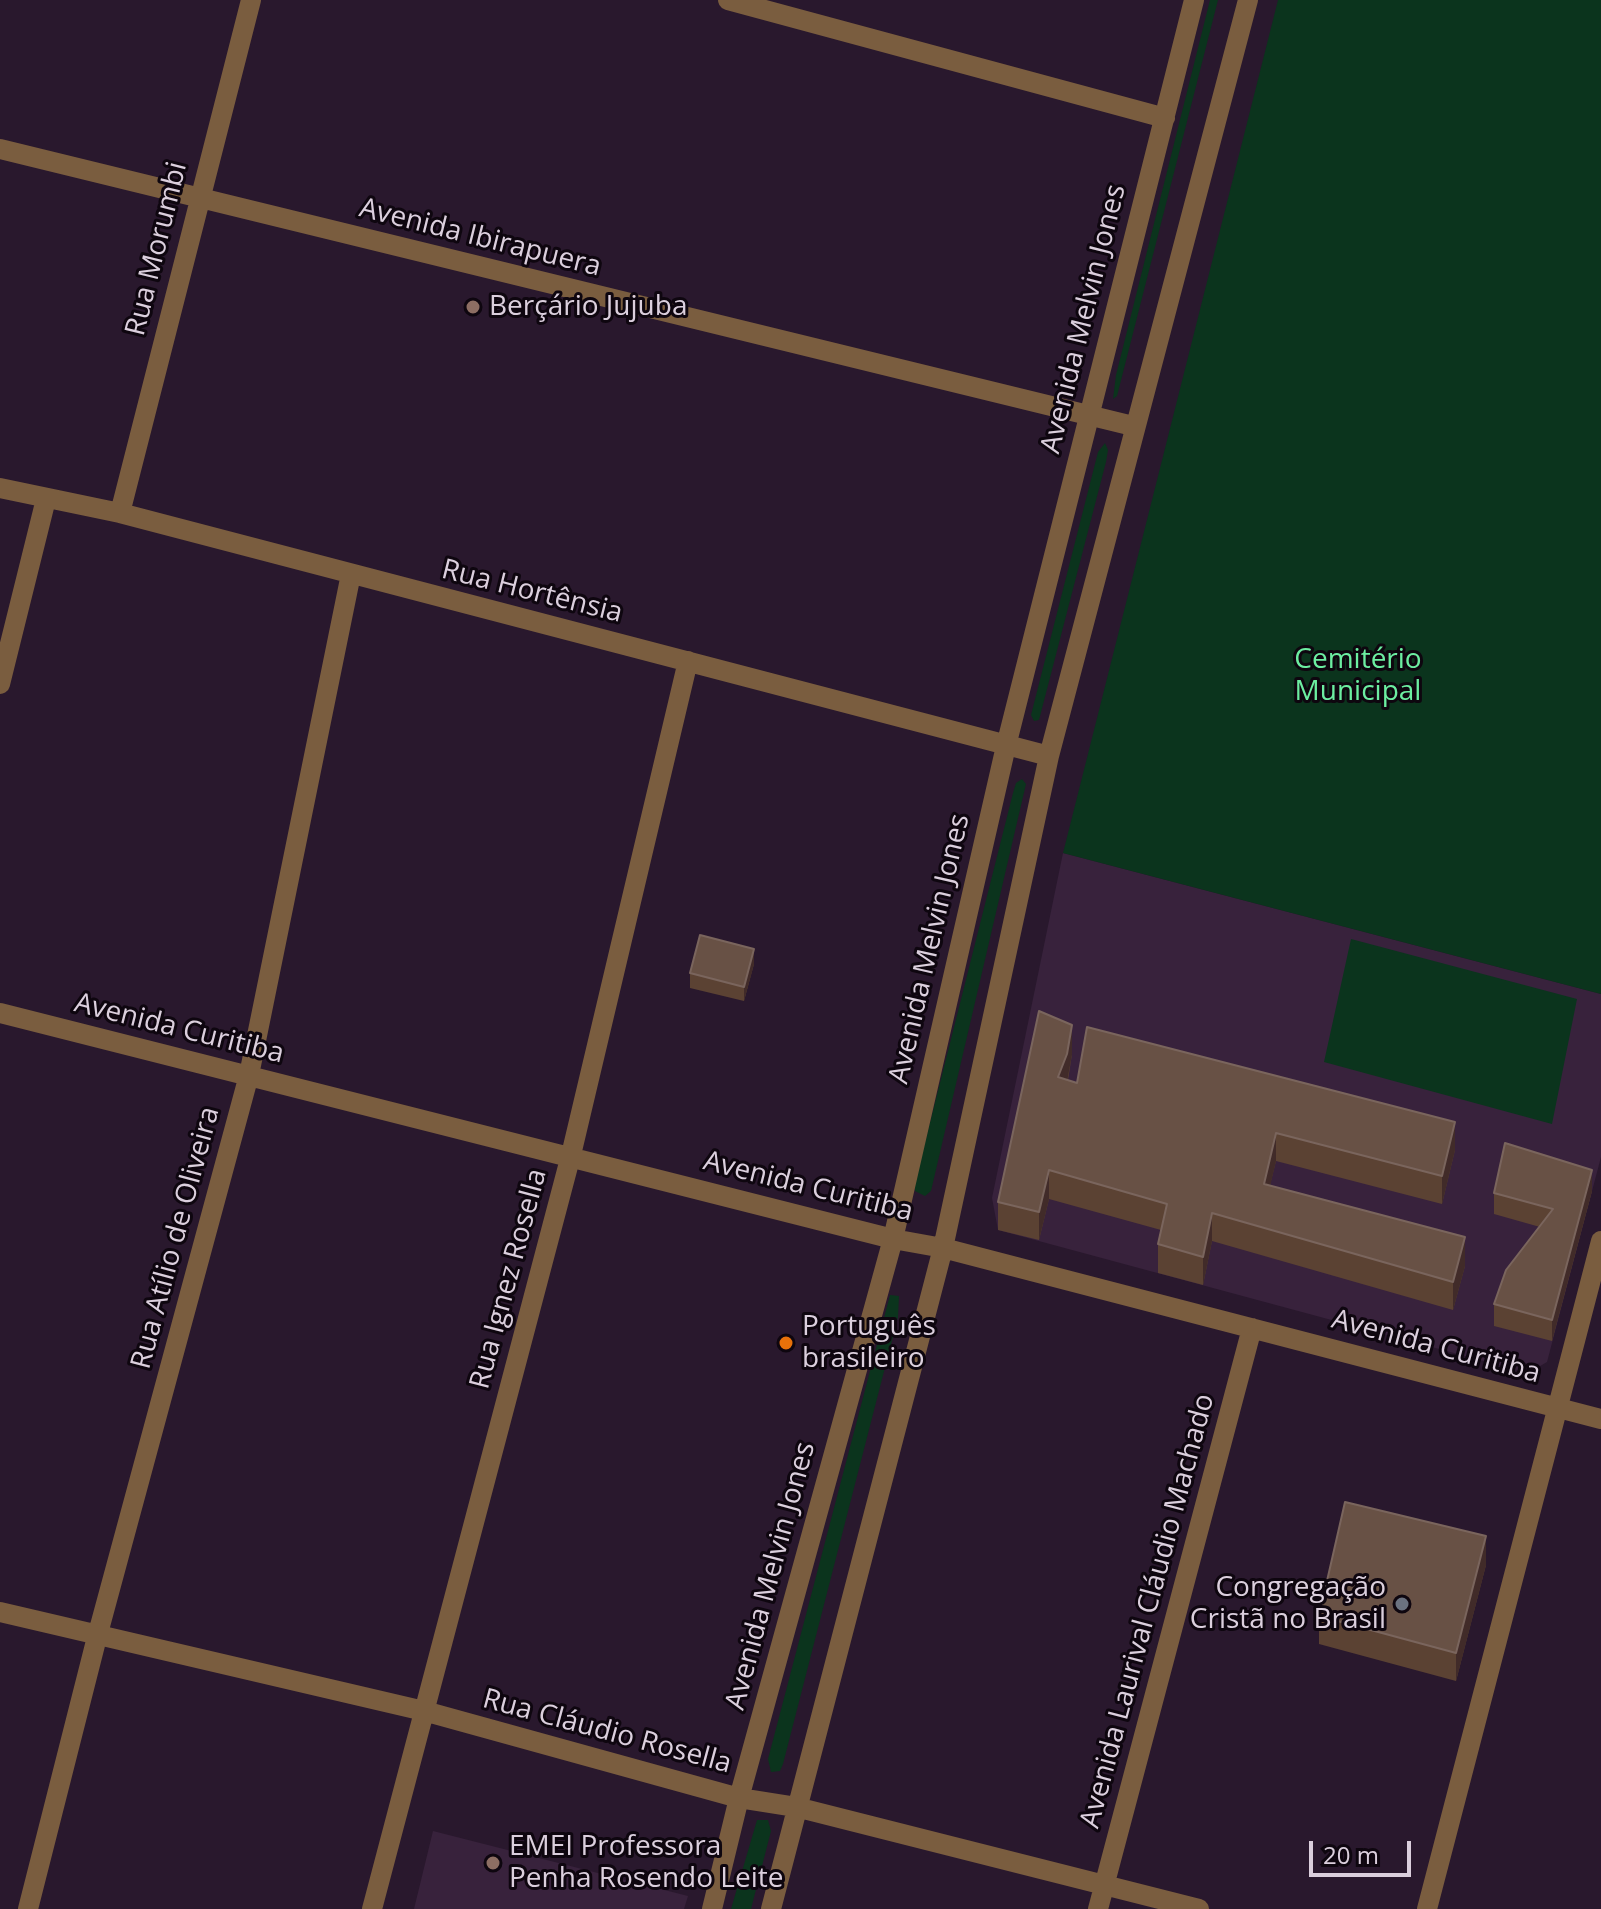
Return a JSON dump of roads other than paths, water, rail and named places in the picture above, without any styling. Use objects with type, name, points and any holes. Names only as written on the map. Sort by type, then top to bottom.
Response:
[{"type":"street","name":"Rua Morumbi","points":[[120,513],[251,0]]},
{"type":"street","points":[[728,0],[1165,118]]},
{"type":"street","name":"Avenida Melvin Jones","points":[[712,1909],[739,1798],[893,1239],[1006,746],[1194,0]]},
{"type":"street","points":[[771,1909],[943,1248],[1049,756],[1133,426],[1248,0]]},
{"type":"street","name":"Avenida Ibirapuera","points":[[0,149],[1133,426]]},
{"type":"street","name":"Rua Hortênsia","points":[[0,488],[120,513],[1049,756]]},
{"type":"street","points":[[0,684],[46,499]]},
{"type":"street","name":"Rua Atílio de Oliveira","points":[[28,1909],[97,1637],[249,1075],[351,574]]},
{"type":"street","name":"Rua Ignez Rosella","points":[[372,1909],[571,1155],[688,661]]},
{"type":"street","name":"Avenida Curitiba","points":[[0,1013],[571,1155],[893,1239],[943,1248],[1601,1419]]},
{"type":"street","points":[[1427,1909],[1601,1241]]},
{"type":"street","name":"Avenida Laurival Cláudio Machado","points":[[1098,1909],[1252,1328]]},
{"type":"street","name":"Rua Cláudio Rosella","points":[[0,1612],[424,1711],[739,1798],[796,1807],[1199,1909]]},
{"type":"place","name":"Berçário Jujuba","points":[[473,307]]},
{"type":"place","name":"Português brasileiro","points":[[786,1343]]},
{"type":"place","name":"Congregação Cristã no Brasil","points":[[1402,1604]]},
{"type":"place","name":"EMEI Professora Penha Rosendo Leite","points":[[493,1863]]},
{"type":"park label","name":"Cemitério Municipal","points":[[1358,676]]}]
